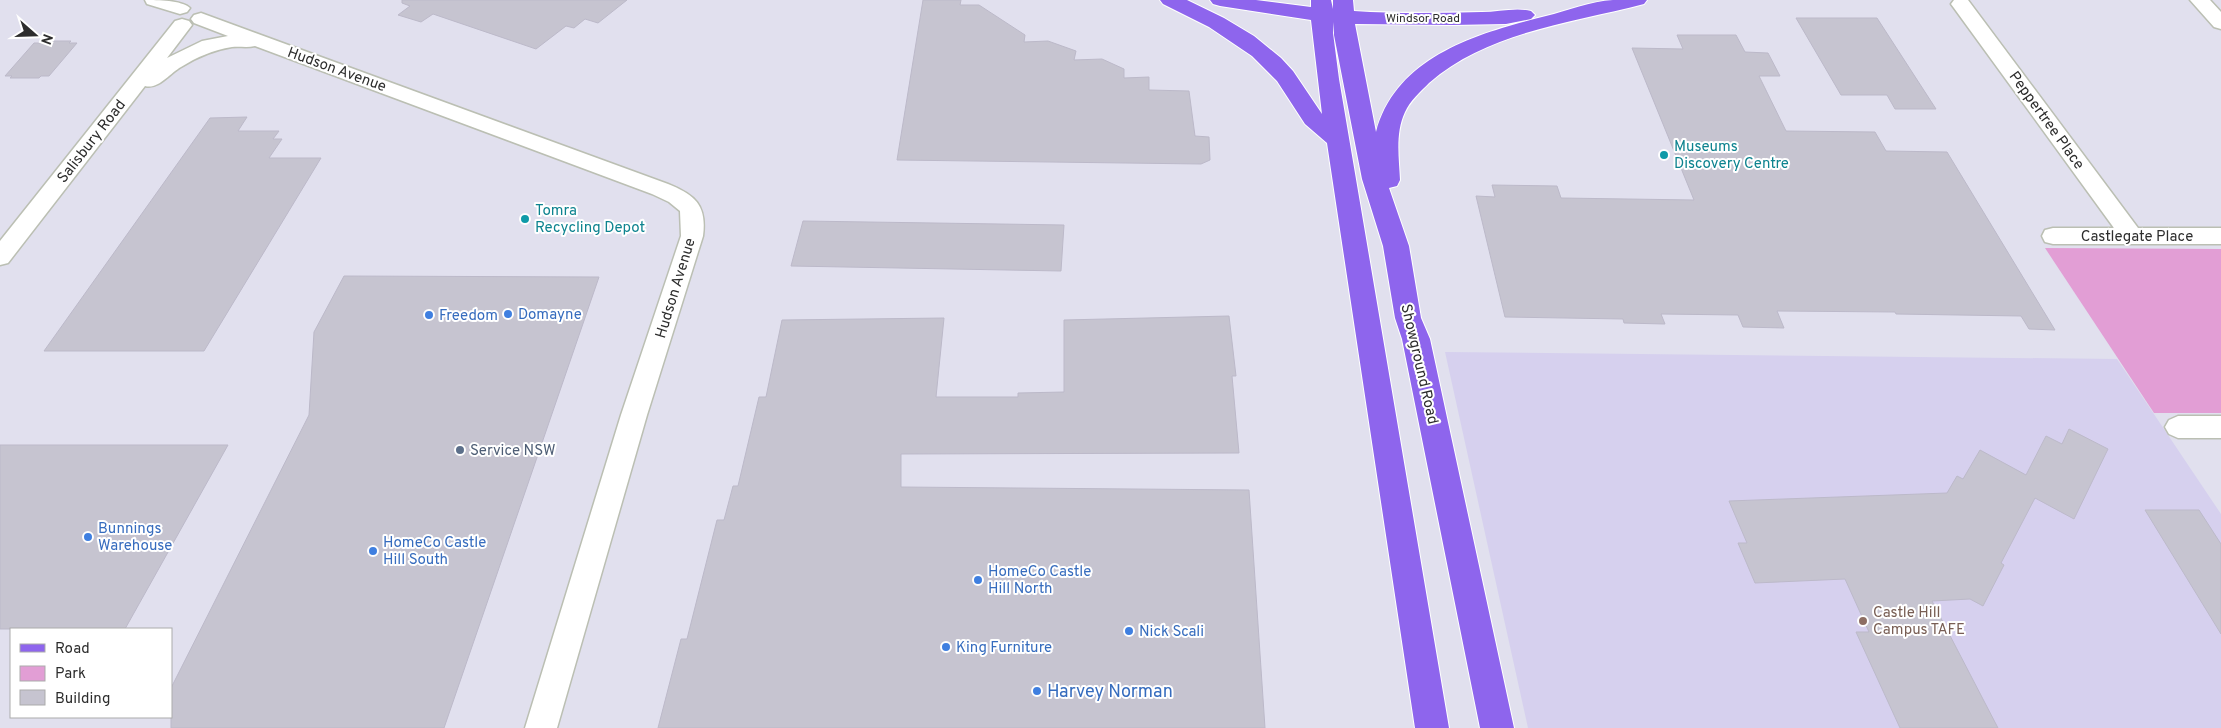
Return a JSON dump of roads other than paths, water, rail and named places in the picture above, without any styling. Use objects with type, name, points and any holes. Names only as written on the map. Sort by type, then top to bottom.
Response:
[{"type":"main road","points":[[1170,0],[1212,20],[1237,35],[1264,55],[1284,75],[1310,115],[1338,141]]},
{"type":"main road","name":"Windsor Road","points":[[1220,0],[1343,8],[1402,19],[1519,16],[1627,0]]},
{"type":"main road","points":[[1396,246],[1387,175],[1387,136],[1394,112],[1409,89],[1438,64],[1490,38],[1503,33],[1637,0]]},
{"type":"main road","points":[[1321,8],[1338,141],[1432,728]]},
{"type":"main road","name":"Showground Road","points":[[1343,8],[1345,35],[1374,179],[1396,246],[1408,318],[1416,339],[1497,728]]},
{"type":"street","name":"Hudson Avenue","points":[[154,0],[193,11],[263,42],[660,189],[687,203],[693,212],[692,236],[634,415],[541,728]]},
{"type":"street","points":[[2199,0],[2221,23]]},
{"type":"street","name":"Peppertree Place","points":[[1961,4],[2132,236]]},
{"type":"street","name":"Salisbury Road","points":[[0,258],[193,11]]},
{"type":"street","points":[[115,110],[159,72],[200,47],[232,39],[263,42]]},
{"type":"street","name":"Castlegate Place","points":[[2053,236],[2221,236]]},
{"type":"street","points":[[2178,427],[2221,427]]},
{"type":"place","name":"Museums Discovery Centre","points":[[1664,155]]},
{"type":"place","name":"Tomra Recycling Depot","points":[[525,219]]},
{"type":"place","name":"Domayne","points":[[508,314]]},
{"type":"place","name":"Freedom","points":[[429,315]]},
{"type":"place","name":"Service NSW","points":[[460,450]]},
{"type":"place","name":"Bunnings Warehouse","points":[[88,537]]},
{"type":"place","name":"HomeCo Castle Hill South","points":[[373,551]]},
{"type":"place","name":"HomeCo Castle Hill North","points":[[978,580]]},
{"type":"place","name":"Castle Hill Campus TAFE","points":[[1863,621]]},
{"type":"place","name":"Nick Scali","points":[[1129,631]]},
{"type":"place","name":"King Furniture","points":[[946,647]]},
{"type":"place","name":"Harvey Norman","points":[[1037,691]]}]
